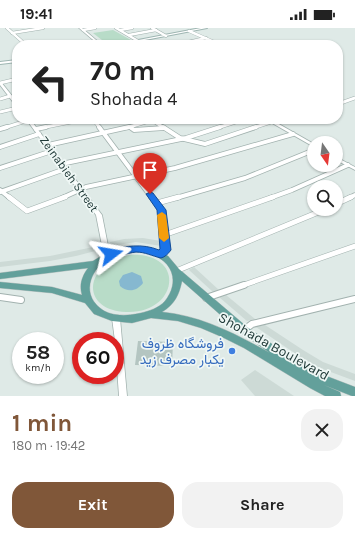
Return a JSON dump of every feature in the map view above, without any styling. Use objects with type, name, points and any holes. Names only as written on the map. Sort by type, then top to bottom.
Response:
[{"type":"main road","points":[[144,40],[206,28]]},
{"type":"main road","points":[[0,63],[12,62]]},
{"type":"main road","points":[[134,249],[147,250],[161,255],[171,262],[176,271],[178,283],[174,296],[165,307],[150,315],[133,319],[116,318],[97,310],[88,300],[84,292],[84,283],[87,275],[95,264],[106,256],[120,250],[134,249]]},
{"type":"main road","points":[[0,276],[95,264]]},
{"type":"main road","name":"Shohada Boulevard","points":[[176,271],[244,330],[293,364],[317,377],[355,392]]},
{"type":"main road","points":[[0,285],[52,290],[88,300]]},
{"type":"main road","name":"Shohada Boulevard","points":[[150,315],[172,315],[193,320],[216,329],[266,355],[288,371],[313,386],[336,396]]},
{"type":"street","points":[[7,28],[20,40]]},
{"type":"street","points":[[12,33],[43,28]]},
{"type":"street","points":[[81,29],[95,28]]},
{"type":"street","points":[[116,28],[136,40]]},
{"type":"street","points":[[120,30],[132,28]]},
{"type":"street","points":[[152,28],[166,36]]},
{"type":"street","points":[[81,29],[95,40]]},
{"type":"street","points":[[129,36],[156,30]]},
{"type":"street","points":[[189,31],[210,40]]},
{"type":"street","points":[[197,40],[206,38]]},
{"type":"street","points":[[0,99],[11,97],[1,85],[12,81]]},
{"type":"street","points":[[343,102],[355,98]]},
{"type":"street","points":[[0,112],[12,109]]},
{"type":"street","points":[[0,129],[16,124]]},
{"type":"street","name":"Zeinabieh Street","points":[[32,124],[99,215],[106,256]]},
{"type":"street","points":[[36,129],[61,124]]},
{"type":"street","points":[[97,124],[161,210],[166,250],[161,255]]},
{"type":"street","points":[[48,145],[139,124]]},
{"type":"street","points":[[158,124],[184,139],[205,144],[258,124]]},
{"type":"street","points":[[62,164],[184,139],[230,124]]},
{"type":"street","points":[[276,124],[307,142]]},
{"type":"street","points":[[130,127],[134,130],[164,128]]},
{"type":"street","points":[[0,147],[39,134]]},
{"type":"street","points":[[1,192],[27,210],[86,187],[175,168],[293,134]]},
{"type":"street","points":[[0,168],[52,151]]},
{"type":"street","points":[[157,203],[245,178],[307,153]]},
{"type":"street","points":[[343,162],[355,169]]},
{"type":"street","points":[[164,235],[292,190],[348,165]]},
{"type":"street","points":[[1,192],[65,169]]},
{"type":"street","points":[[343,201],[355,195]]},
{"type":"street","points":[[176,271],[309,216]]},
{"type":"street","points":[[206,298],[355,246]]},
{"type":"street","points":[[0,297],[22,300]]},
{"type":"street","points":[[244,330],[252,324],[355,299]]},
{"type":"street","points":[[116,318],[123,396]]},
{"type":"shaded area","points":[[143,238],[161,241],[161,246],[136,242],[111,246],[110,242],[124,239]]},
{"type":"shaded area","points":[[98,246],[99,250],[76,256],[50,261],[0,267],[0,262],[50,256]]},
{"type":"shaded area","points":[[194,267],[219,290],[213,292],[189,270]]},
{"type":"shaded area","points":[[226,295],[255,319],[247,321],[219,297]]},
{"type":"shaded area","points":[[265,325],[323,362],[355,374],[355,381],[320,368],[299,356],[256,327]]},
{"type":"shaded area","points":[[255,370],[294,396],[255,396],[241,380]]},
{"type":"green space","points":[[113,30],[131,40],[102,40],[93,33]]},
{"type":"green space","points":[[129,255],[148,256],[160,262],[168,272],[169,283],[166,294],[157,303],[144,310],[126,312],[111,309],[101,304],[95,295],[93,286],[96,276],[103,267],[114,260]]},
{"type":"water","points":[[132,272],[141,276],[143,283],[138,288],[126,290],[120,286],[119,281],[123,275]]},
{"type":"building","points":[[138,341],[173,342],[172,366],[135,365]]},
{"type":"slow traffic","points":[[162,215],[164,238]]},
{"type":"place","name":"فروشگاه ظروف یکبار مصرف زید","points":[[232,351]]},
{"type":"route","points":[[111,254],[120,250],[138,249],[152,251],[161,255],[166,250],[161,210],[150,194]]}]
